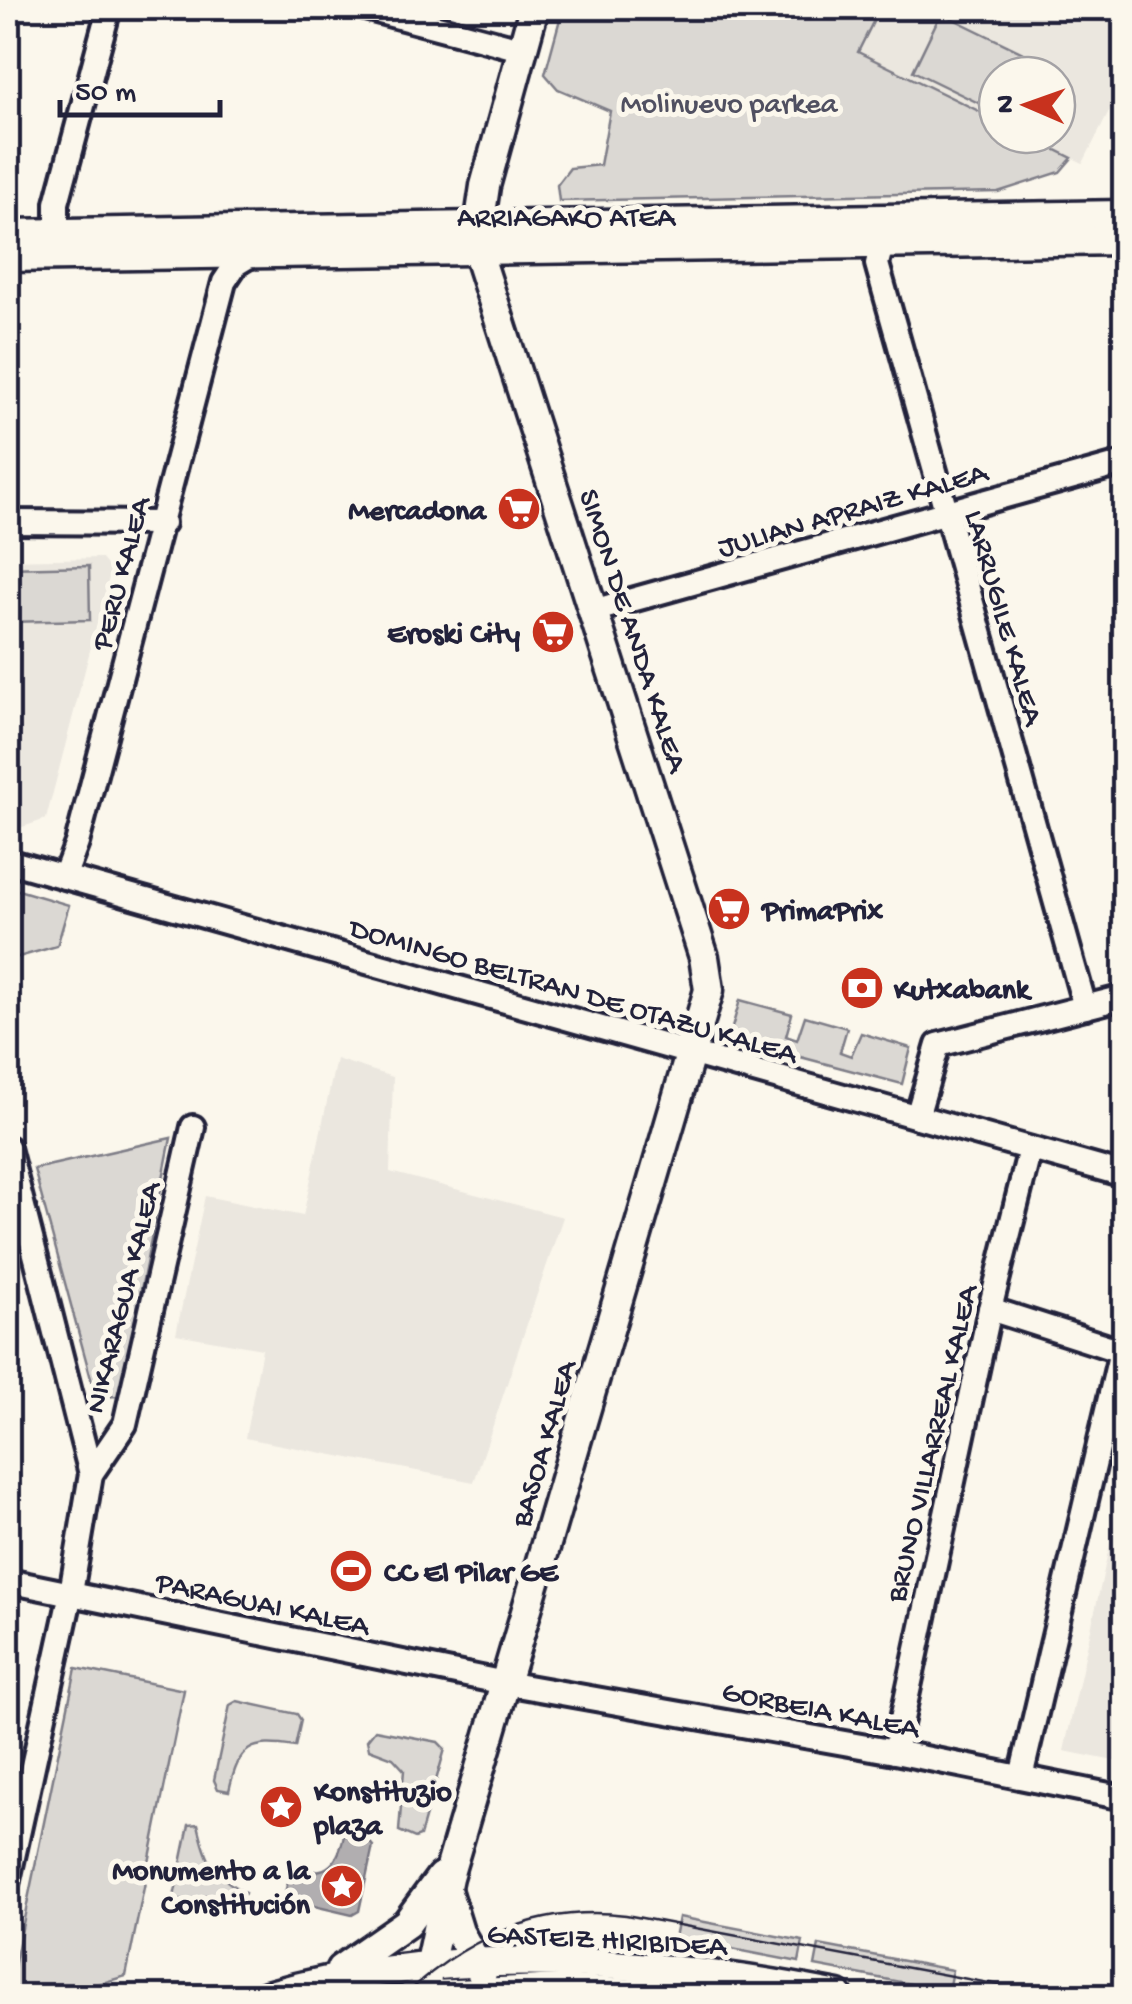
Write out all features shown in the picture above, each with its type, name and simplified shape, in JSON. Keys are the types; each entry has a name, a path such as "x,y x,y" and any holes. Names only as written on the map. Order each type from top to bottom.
{"main road":[{"path":"476,237 534,8"},
{"name":"ARRIAGAKO ATEA","path":"8,256 256,252 476,237 1124,215"},
{"name":"ARRIAGAKO ATEA","path":"8,234 184,232 476,237 557,251 1124,240"},
{"name":"SIMON DE ANDA KALEA","path":"476,237 708,973 709,990 690,1055"},
{"name":"BASOA KALEA","path":"423,1996 456,1850 690,1055"},
{"name":"BASOA KALEA","path":"326,1978 407,1922 456,1850"},
{"path":"446,1888 459,1932 495,1992"},
{"name":"GASTEIZ HIRIBIDEA","path":"326,1978 430,1963 683,1970 838,1996"},
{"path":"266,1996 326,1978"},
{"name":"GASTEIZ HIRIBIDEA","path":"412,1996 562,1989 667,1996"}],"street":[{"path":"57,234 57,204 110,8"},
{"path":"365,8 524,50"},
{"path":"184,232 196,237 210,253 224,282"},
{"name":"LARRUGILE KALEA","path":"882,244 877,264 1085,1007"},
{"path":"224,282 236,264 256,252"},
{"name":"PERU KALEA","path":"64,877 78,843 224,282"},
{"name":"JULIAN APRAIZ KALEA","path":"596,610 1124,462"},
{"path":"8,522 163,523"},
{"name":"DOMINGO BELTRAN DE OTAZU KALEA","path":"8,861 1124,1175"},
{"path":"917,1117 938,1045 1124,997"},
{"name":"NIKARAGUA KALEA","path":"91,1474 125,1424 193,1127"},
{"path":"8,1148 91,1474 71,1593 8,1880"},
{"name":"BRUNO VILLARREAL KALEA","path":"895,1752 990,1310 1030,1148"},
{"path":"990,1310 1123,1351 1020,1777"},
{"name":"PARAGUAI KALEA","path":"8,1580 506,1683"},
{"name":"GORBEIA KALEA","path":"506,1683 895,1752 1124,1798"}],"shaded area":[{"path":"880,8 1124,8 1124,111 1112,106 1083,163 1067,155 1077,155 1077,55 977,55 977,110 858,52"},
{"path":"101,558 111,570 46,819 8,832 8,560"},
{"path":"336,1059 393,1077 390,1172 563,1217 474,1482 245,1438 262,1349 176,1334 205,1196 303,1216"},
{"path":"1124,1480 1124,1763 1064,1751"},
{"path":"344,1835 367,1839 373,1846 359,1911 352,1915 288,1900 285,1893 291,1869 312,1871 327,1867 337,1856"}],"green space":[{"name":"Molinuevo parkea","path":"563,8 880,8 858,52 977,110 977,155 1072,158 1060,172 998,192 559,201 557,185 570,168 600,165 610,111 558,89 545,74"},
{"path":"941,13 1027,55 977,55 977,102 913,71"},
{"path":"89,566 90,620 8,622 8,568"},
{"path":"8,887 69,905 57,946 8,960"},
{"path":"740,1000 792,1014 786,1036 797,1040 805,1016 847,1028 840,1052 851,1056 861,1033 911,1048 902,1084 729,1038"},
{"path":"171,1138 120,1396 96,1397 34,1169"},
{"path":"76,1668 184,1690 126,1976 58,1996 8,1996"},
{"path":"237,1701 297,1714 301,1720 295,1747 257,1746 242,1755 229,1791 218,1789 214,1780 230,1705"},
{"path":"375,1730 438,1742 445,1749 420,1836 415,1838 399,1831 404,1770 393,1758 369,1749 367,1740"},
{"path":"198,1824 212,1865 245,1893 241,1901 206,1896 192,1904 174,1897 189,1825"},
{"path":"679,1917 803,1941 799,1962 675,1938"},
{"path":"819,1945 952,1970 948,1991 815,1966"}],"tram line":[{"path":"404,1996 453,1957 506,1930 563,1915 594,1913 626,1915 1058,1996"}],"place":[{"name":"Mercadona","path":"519,509"},
{"name":"Eroski City","path":"553,632"},
{"name":"PrimaPrix","path":"729,909"},
{"name":"Kutxabank","path":"862,988"},
{"name":"CC El Pilar GE","path":"351,1571"},
{"name":"Konstituzio plaza","path":"281,1807"},
{"name":"Monumento a la Constitución","path":"342,1886"}]}
